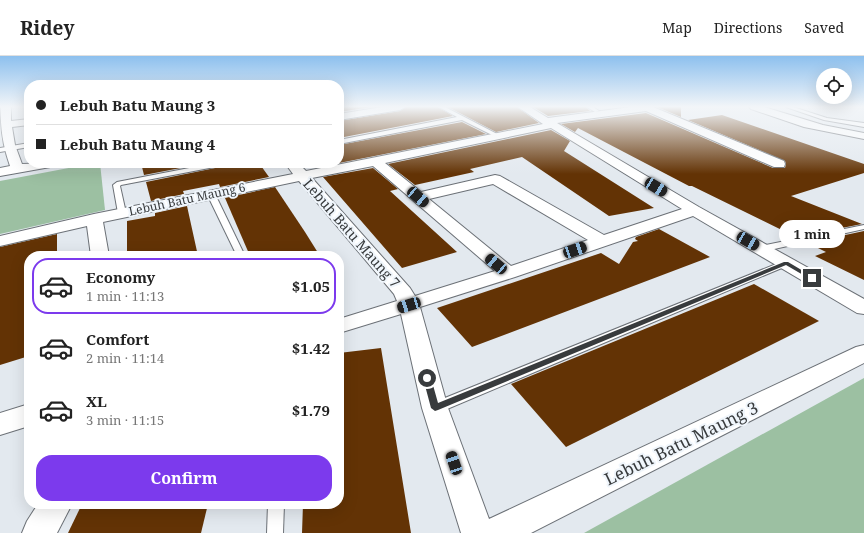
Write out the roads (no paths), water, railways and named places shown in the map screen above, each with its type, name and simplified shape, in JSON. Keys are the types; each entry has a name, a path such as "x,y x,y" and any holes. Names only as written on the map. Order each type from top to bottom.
{"street":[{"path":"5,129 4,149 17,168"},
{"name":"Lebuh Batu Maung 6","path":"344,164 375,161 524,129"},
{"path":"559,129 694,210 864,308"},
{"path":"696,129 779,164"},
{"path":"822,129 864,136"},
{"path":"375,161 508,273"},
{"path":"0,172 24,167"},
{"name":"Lebuh Batu Maung 6","path":"0,241 210,194 297,169"},
{"name":"Lebuh Batu Maung 7","path":"297,169 403,292 409,305"},
{"path":"418,197 495,179 602,241"},
{"path":"344,324 508,273 694,210"},
{"path":"94,219 99,251"},
{"path":"409,305 435,408 478,533"},
{"name":"Lebuh Batu Maung 3","path":"497,533 864,353"},
{"path":"0,424 24,417"},
{"path":"39,533 53,509"}],"lane":[{"path":"344,141 404,129"},
{"path":"485,129 498,136"},
{"path":"4,149 24,146"},
{"path":"122,213 116,186 119,183 198,168"},
{"path":"210,194 238,251"},
{"path":"761,249 864,227"},
{"path":"435,408 786,263"},
{"path":"275,533 276,509"}]}
